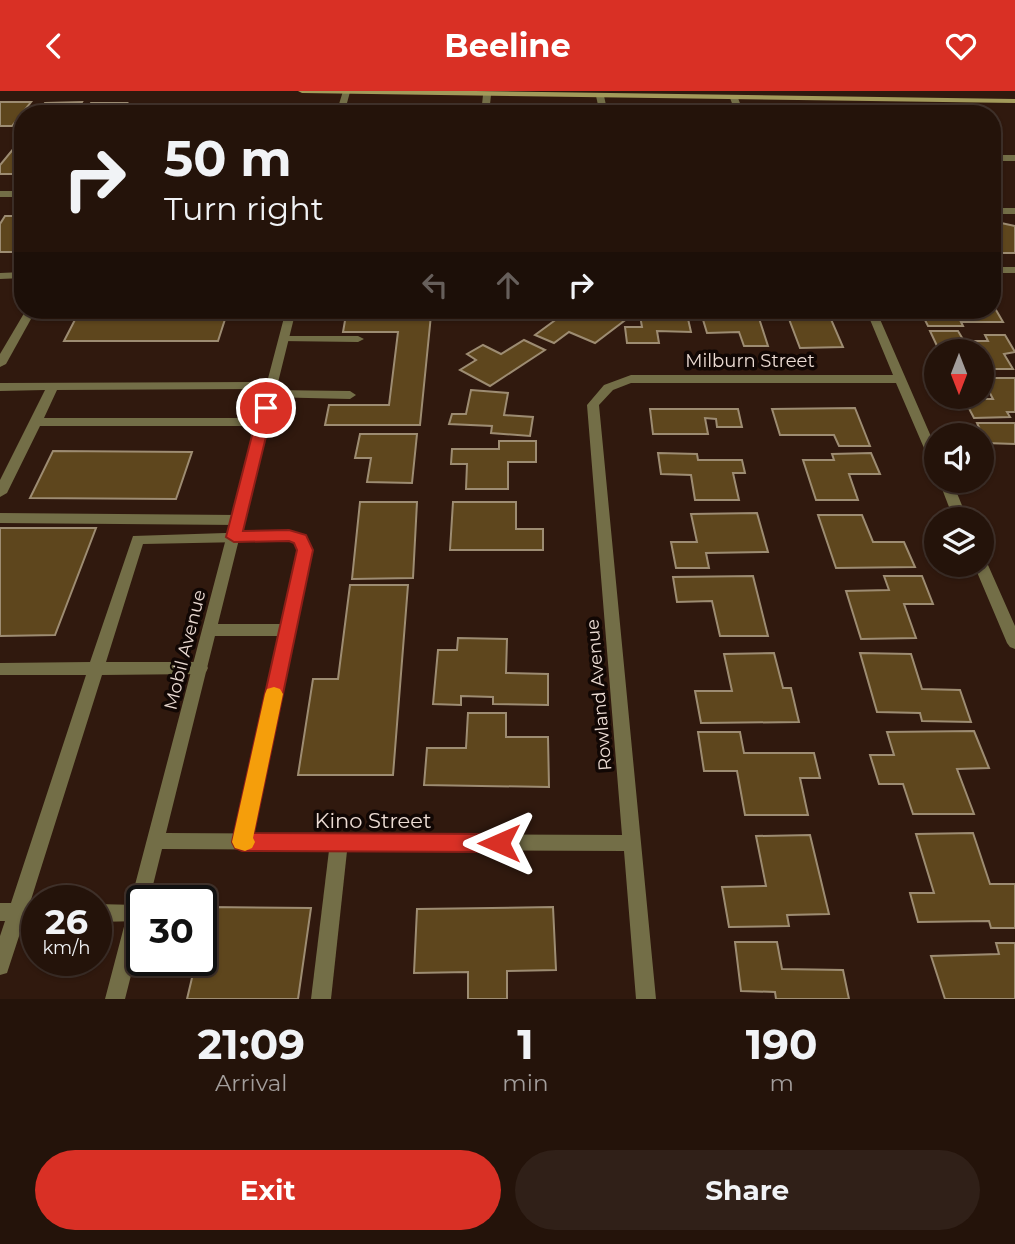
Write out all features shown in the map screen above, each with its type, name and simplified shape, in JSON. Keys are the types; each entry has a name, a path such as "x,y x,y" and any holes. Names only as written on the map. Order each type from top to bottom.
{"main road":[{"path":"302,91 1015,101"}],"street":[{"path":"486,105 487,95"},
{"path":"600,96 602,105"},
{"path":"734,98 737,105"},
{"path":"0,364 26,319"},
{"name":"Mobil Avenue","path":"146,885 289,319"},
{"path":"875,319 924,434"},
{"path":"284,339 358,339"},
{"name":"Milburn Street","path":"602,390 614,383 648,378 900,379"},
{"path":"0,387 271,390 350,395"},
{"path":"0,493 53,387"},
{"name":"Rowland Avenue","path":"602,390 593,405 593,411 646,999"},
{"path":"35,422 262,422"},
{"path":"0,518 238,520"},
{"path":"0,966 8,912 96,670 138,539 289,536 300,539 305,550 242,842"},
{"path":"986,577 1015,643"},
{"path":"210,630 288,630"},
{"path":"0,669 200,668"},
{"name":"Kino Street","path":"157,841 632,843"},
{"path":"321,999 339,842"},
{"name":"Mobil Avenue","path":"115,999 126,958"}],"building":[{"path":"0,102 31,102 29,105 14,105 14,123 12,126 0,126"},
{"path":"82,102 80,105 44,105"},
{"path":"91,103 127,103 126,105 90,105"},
{"path":"184,104 222,104 222,105"},
{"path":"14,148 14,174 0,174 0,165"},
{"path":"5,216 14,216 14,252 0,252 0,224"},
{"path":"1001,223 1015,226 1015,253 1001,253"},
{"path":"75,319 225,319 218,341 64,341"},
{"path":"345,319 431,319 420,425 325,425 329,405 389,405 398,332 343,332"},
{"path":"557,319 624,321 595,343 569,332 554,343 535,335"},
{"path":"641,319 688,319 691,332 657,331 659,343 627,343 625,327 642,327"},
{"path":"703,319 759,319 768,346 744,346 739,332 707,333"},
{"path":"789,319 831,319 843,347 800,348"},
{"path":"924,319 1001,319 1003,322 961,322 963,326 928,326"},
{"path":"930,331 958,331 963,339 934,339"},
{"path":"985,335 1005,335 1015,352 1004,354 1013,369 994,369 994,339 987,339"},
{"path":"524,340 545,350 490,386 460,370 476,360 467,354 483,345 501,354"},
{"path":"994,378 1015,378 1015,412 1007,412 1010,417 974,418 969,409 994,409"},
{"path":"471,390 508,393 504,415 533,417 530,436 491,433 492,426 449,424 452,414 466,414"},
{"path":"855,408 870,446 839,446 834,435 780,435 772,409"},
{"path":"650,409 738,409 742,427 717,427 716,419 705,418 708,434 653,434"},
{"path":"994,423 1015,423 1015,444 994,443"},
{"path":"360,434 417,434 412,483 367,482 371,458 355,458"},
{"path":"499,441 536,441 536,462 508,462 508,489 466,489 467,464 451,464 452,449 499,449"},
{"path":"53,451 192,452 176,499 30,498"},
{"path":"658,453 697,454 698,460 742,460 745,473 733,473 739,500 695,500 691,475 661,474"},
{"path":"871,453 880,474 849,474 858,500 816,500 803,460 834,460 832,454"},
{"path":"360,502 417,502 413,578 352,579"},
{"path":"453,502 516,502 516,529 543,529 543,550 450,550"},
{"path":"757,513 768,552 706,553 709,568 676,568 671,542 697,542 691,514"},
{"path":"818,515 862,515 873,542 904,542 915,567 836,568"},
{"path":"0,528 96,528 55,635 0,636"},
{"path":"753,576 768,636 720,636 712,601 677,602 673,577"},
{"path":"884,576 922,576 933,604 904,604 916,638 861,639 846,591 889,590"},
{"path":"350,585 408,585 393,775 298,775 313,679 338,679"},
{"path":"458,638 507,639 506,673 548,674 548,705 493,704 493,697 461,696 461,705 433,704 438,650 457,650"},
{"path":"774,653 783,688 791,688 799,722 701,723 695,691 732,691 724,654"},
{"path":"860,653 911,654 922,689 960,690 971,722 922,721 920,713 877,712"},
{"path":"468,713 506,713 506,737 548,737 549,787 424,785 427,748 466,748"},
{"path":"974,731 989,768 957,769 974,814 913,814 903,784 879,784 870,755 894,755 887,732"},
{"path":"698,732 740,732 744,753 814,753 820,778 800,778 808,815 745,815 737,771 704,771"},
{"path":"973,833 990,884 1015,884 1015,928 991,928 989,921 918,922 910,893 934,893 916,834"},
{"path":"810,835 829,914 787,915 789,926 729,927 722,887 766,886 756,836"},
{"path":"217,907 311,908 298,999 187,999 192,976 217,976"},
{"path":"553,907 556,970 507,971 507,999 468,999 468,972 414,973 417,909"},
{"path":"735,942 777,942 782,969 843,970 849,999 776,999 775,992 741,991"},
{"path":"996,943 1015,943 1015,999 945,999 931,956 999,954"}],"slow traffic":[{"path":"245,842 242,842 274,694"}],"route":[{"path":"266,408 234,537 289,536 300,539 305,550 242,842 499,843"}]}
